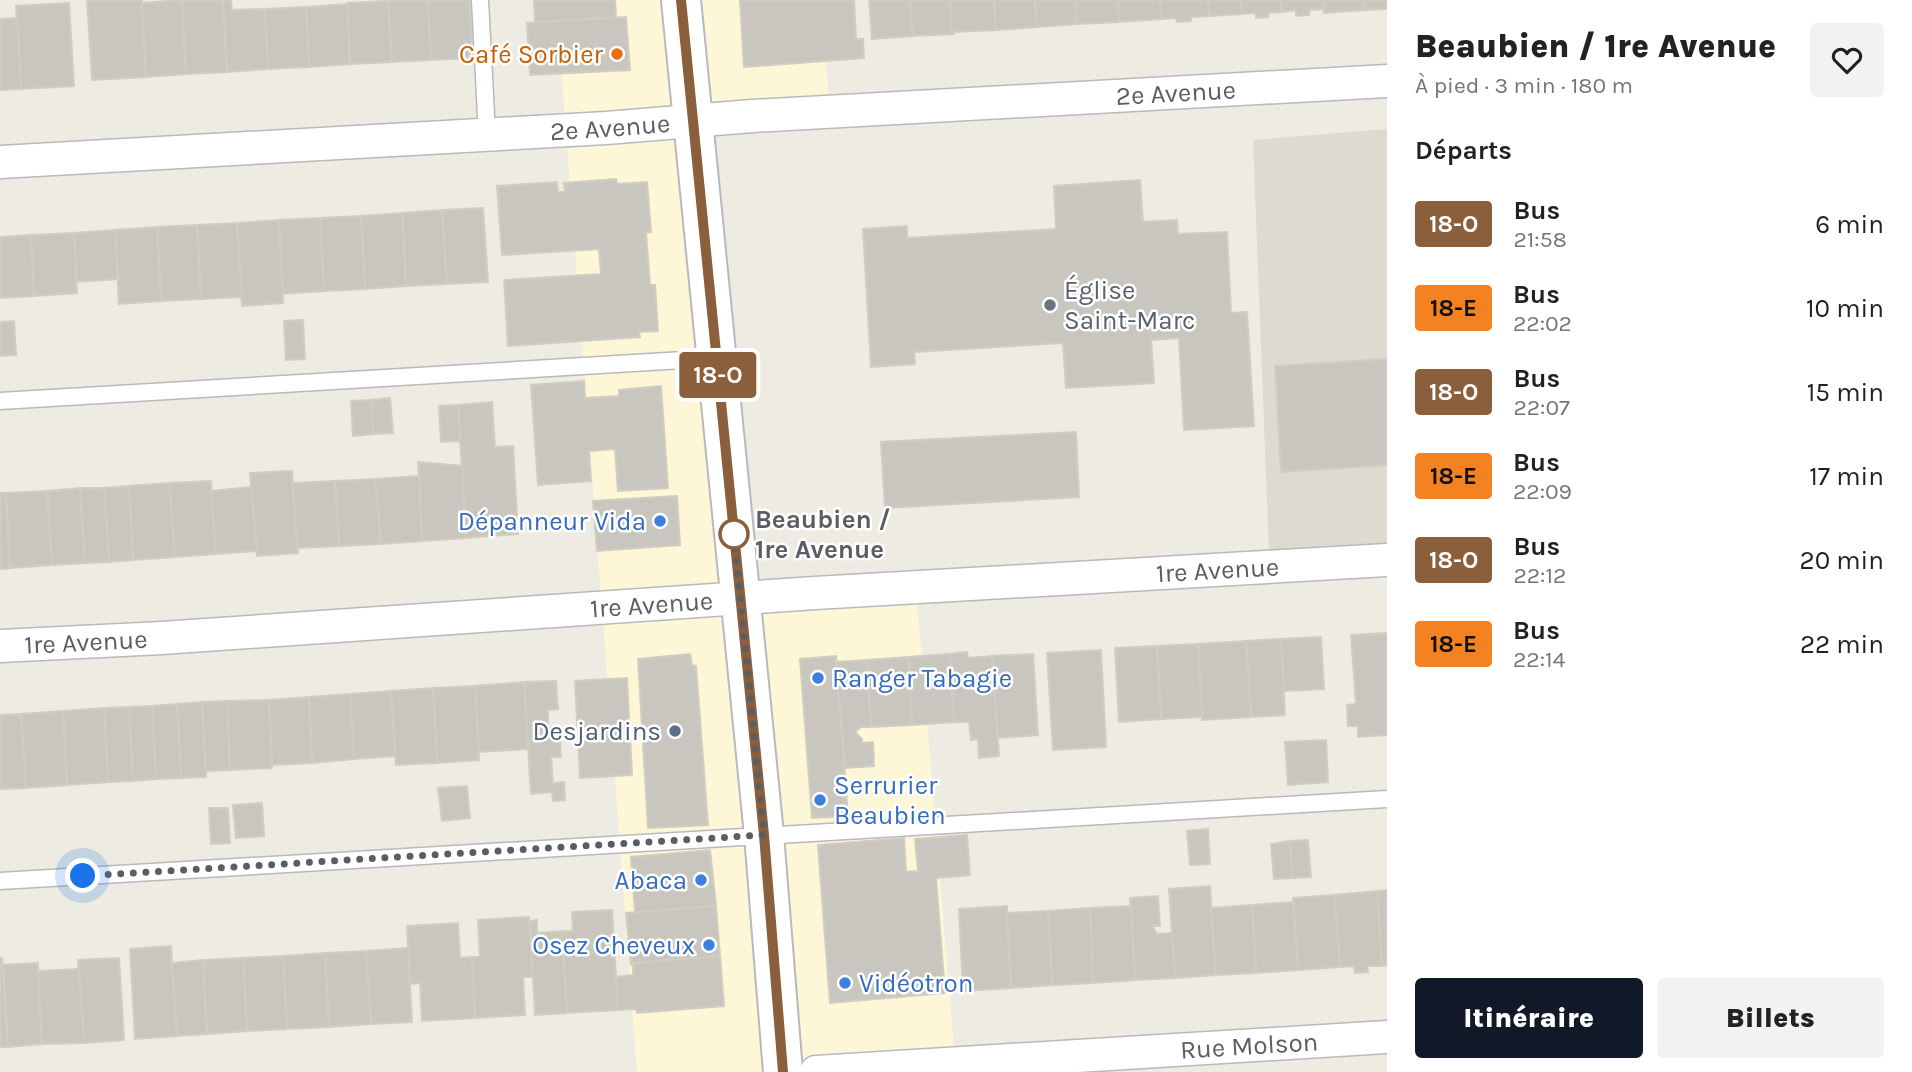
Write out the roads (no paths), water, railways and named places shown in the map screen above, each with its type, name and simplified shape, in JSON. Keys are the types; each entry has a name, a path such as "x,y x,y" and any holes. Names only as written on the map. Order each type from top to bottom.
{"street":[{"path":"681,0 764,835 783,1072"},
{"name":"2e Avenue","path":"0,162 1387,81"},
{"name":"1re Avenue","path":"0,646 1387,560"},
{"name":"Rue Molson","path":"816,1072 1387,1037"}],"lane":[{"path":"480,0 487,135"},
{"path":"0,401 717,358"},
{"path":"0,881 1387,799"}],"place":[{"name":"Café Sorbier","path":"617,54"},
{"name":"Église Saint-Marc","path":"1050,305"},
{"name":"Dépanneur Vida","path":"660,521"},
{"name":"Beaubien / 1re Avenue","path":"734,534"},
{"name":"Ranger Tabagie","path":"818,678"},
{"name":"Desjardins","path":"675,731"},
{"name":"Serrurier Beaubien","path":"820,800"},
{"name":"Abaca","path":"701,880"},
{"name":"Osez Cheveux","path":"709,945"},
{"name":"Vidéotron","path":"845,983"}]}
